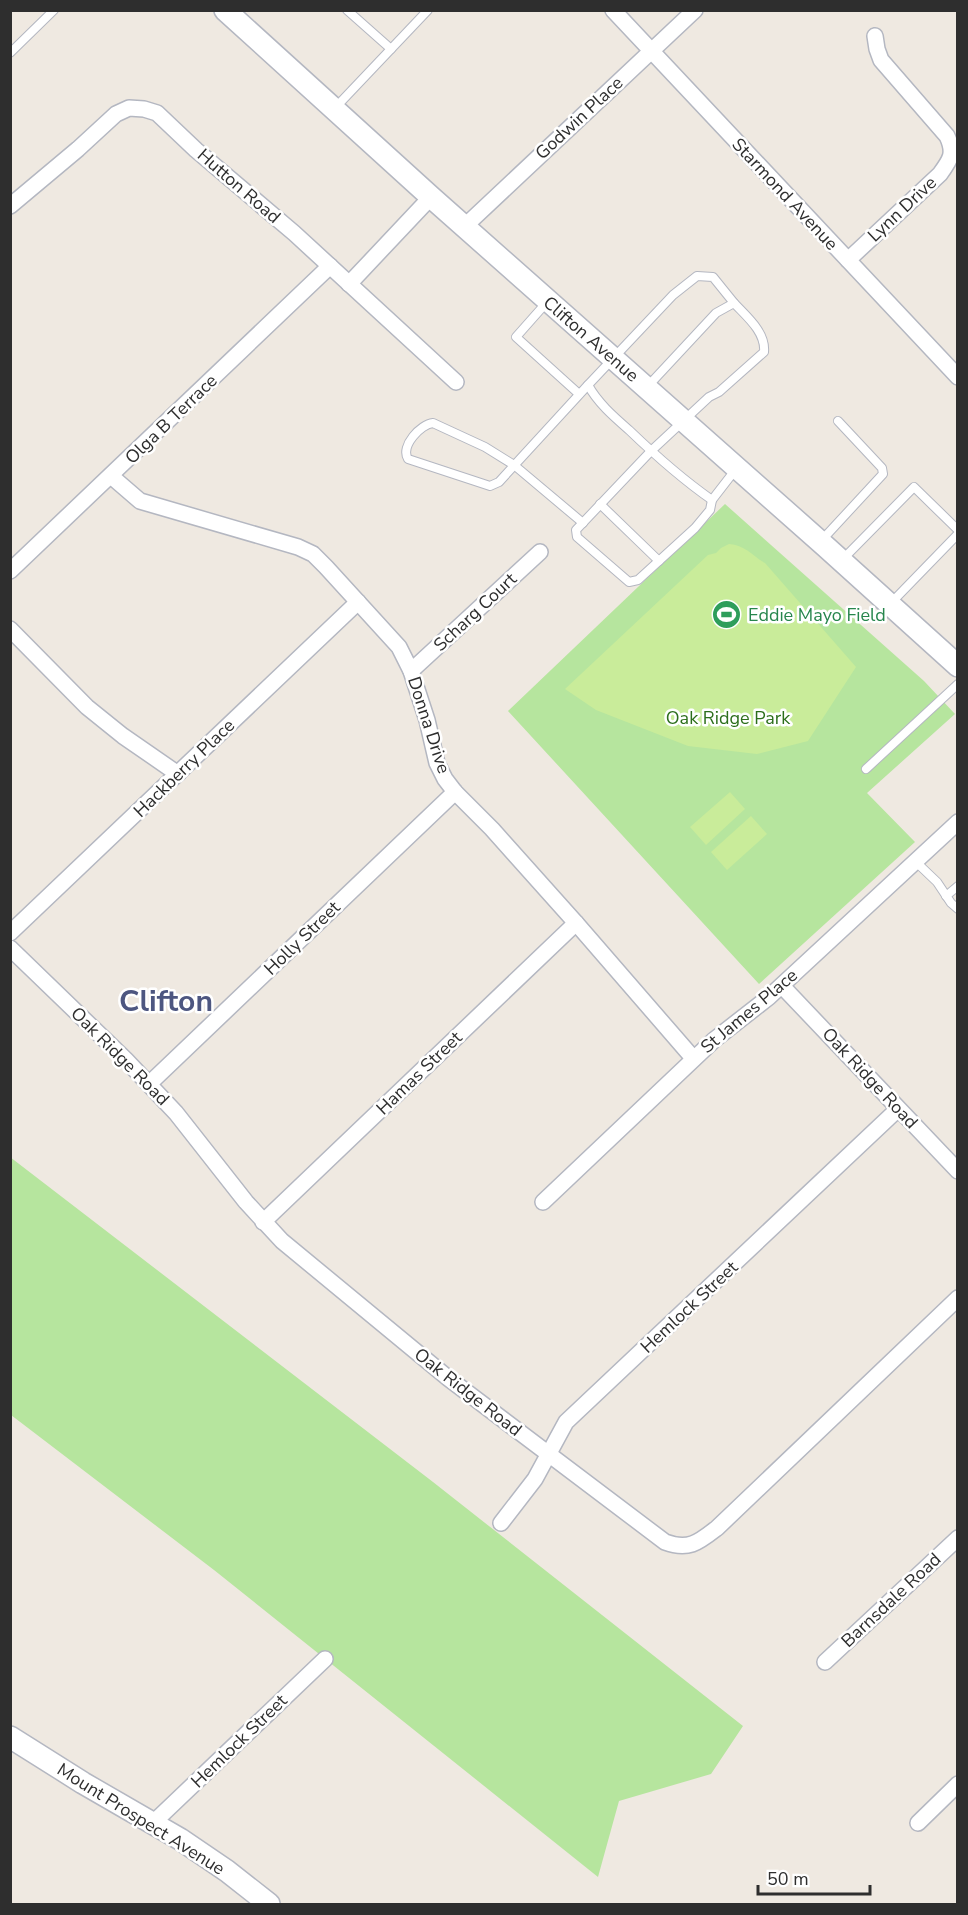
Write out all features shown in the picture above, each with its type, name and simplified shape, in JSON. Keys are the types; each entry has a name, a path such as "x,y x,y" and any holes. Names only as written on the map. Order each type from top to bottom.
{"main road":[{"name":"Clifton Avenue","path":"225,10 464,227 842,561 957,666"},
{"name":"Mount Prospect Avenue","path":"10,1737 83,1783 180,1839 227,1871 269,1905"}],"street":[{"name":"Starmond Avenue","path":"613,10 957,377"},
{"name":"Godwin Place","path":"464,227 695,10"},
{"name":"Lynn Drive","path":"848,260 940,174 949,162 952,148 947,136 881,60 876,36"},
{"name":"Hutton Road","path":"10,206 116,114 129,108 144,109 157,114 330,266 456,382"},
{"path":"349,284 431,197"},
{"name":"Olga B Terrace","path":"10,571 330,266"},
{"name":"Donna Drive","path":"111,476 140,501 298,547 313,554 399,647 411,671 427,720 437,763 455,792 492,829 693,1058"},
{"name":"Scharg Court","path":"411,671 540,552"},
{"name":"Hackberry Place","path":"10,933 358,602"},
{"path":"10,628 87,707 123,736 178,774"},
{"name":"Holly Street","path":"149,1084 455,792"},
{"name":"St James Place","path":"543,1202 693,1058 770,997 957,822"},
{"name":"Hamas Street","path":"263,1222 576,923"},
{"name":"Oak Ridge Road","path":"10,948 176,1113 263,1222 282,1241 448,1378 665,1542 676,1546 688,1546 702,1540 717,1528 957,1298"},
{"name":"Oak Ridge Road","path":"782,986 957,1171"},
{"name":"Hemlock Street","path":"501,1523 535,1479 566,1422 898,1109"},
{"name":"Barnsdale Road","path":"825,1662 957,1538"},
{"name":"Hemlock Street","path":"153,1823 326,1659"},
{"path":"918,1823 957,1784"}],"lane":[{"path":"10,53 54,10"},
{"path":"347,10 391,49"},
{"path":"334,109 428,10"},
{"path":"583,523 514,465 485,447 434,423 429,423 408,442 405,454 408,459 490,486 499,482 514,465 579,394 673,295 697,276 713,277 757,329 765,343 764,352 719,392 709,397 651,451 600,504 583,523 576,530 577,537 629,582 638,580 695,528 710,510 712,500 736,468"},
{"path":"548,301 516,337 579,394"},
{"path":"646,388 716,313 734,303"},
{"path":"588,385 596,399 651,451 694,488 712,500"},
{"path":"820,542 883,474 882,468 838,422"},
{"path":"842,561 914,487 957,532 890,604"},
{"path":"600,504 659,561"},
{"path":"866,769 957,684"},
{"path":"916,862 937,882 954,906"},
{"path":"946,896 957,886"}],"green space":[{"name":"Oak Ridge Park","path":"725,504 924,681 955,714 867,793 915,842 759,984 508,711"},
{"name":"Eddie Mayo Field","path":"729,544 744,548 765,563 856,667 808,741 757,754 688,746 596,710 565,689 708,555 716,553"},
{"path":"730,792 745,809 706,845 690,827"},
{"path":"751,816 767,834 727,870 711,852"},
{"path":"10,1157 433,1482 743,1726 711,1774 619,1801 598,1877 214,1570 11,1415"}],"place":[{"name":"Eddie Mayo Field","path":"727,615"}],"district":[{"name":"Clifton","path":"166,1001"}]}
